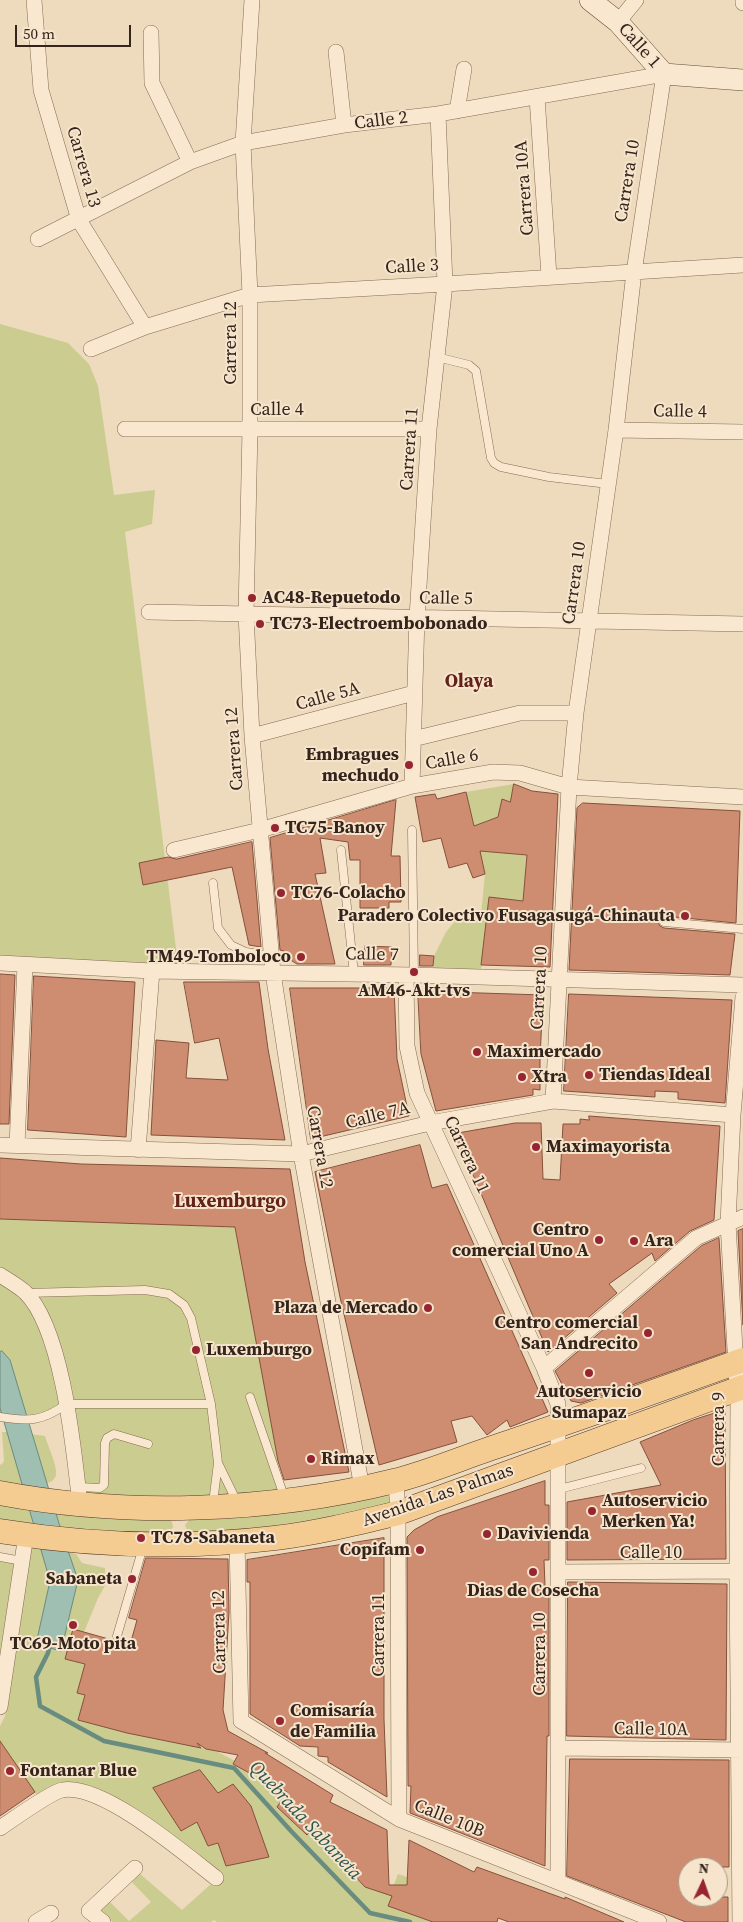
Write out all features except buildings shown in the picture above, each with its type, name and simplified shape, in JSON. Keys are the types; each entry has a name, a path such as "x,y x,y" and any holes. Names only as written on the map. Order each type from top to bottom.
{"main road":[{"name":"Avenida Las Palmas","path":"0,1494 79,1496 180,1508 285,1501 362,1488 396,1481 559,1426 739,1361"},
{"name":"Avenida Las Palmas","path":"0,1532 95,1544 144,1545 237,1541 318,1531 398,1513 559,1454 740,1396"},
{"path":"179,1544 180,1508"}],"street":[{"name":"Carrera 13","path":"34,0 41,90 79,220 145,327"},
{"name":"Carrera 12","path":"252,0 243,143 250,294 250,429 246,614 252,736 273,973 301,1154 362,1488"},
{"name":"Calle 1","path":"590,0 618,22 664,74"},
{"path":"618,22 636,0"},
{"path":"151,33 152,83 190,162"},
{"path":"336,52 344,125"},
{"path":"457,111 464,69"},
{"name":"Calle 2","path":"38,239 79,220 190,162 243,143 344,125 457,111 664,74 743,80"},
{"name":"Carrera 10","path":"553,1101 569,787 576,713 616,430 634,272 664,74"},
{"name":"Carrera 10A","path":"538,97 549,276"},
{"name":"Carrera 11","path":"412,786 417,618 429,428 445,284 438,114"},
{"name":"Calle 3","path":"91,349 145,327 250,294 743,265"},
{"name":"Calle 4","path":"125,429 429,428"},
{"name":"Calle 4","path":"616,430 743,432"},
{"name":"Calle 5","path":"148,612 743,624"},
{"name":"Calle 5A","path":"252,736 414,693"},
{"path":"413,739 520,713 576,713"},
{"name":"Calle 6","path":"174,850 260,830 412,786 493,772 520,773 569,787 743,797"},
{"name":"Calle 7","path":"0,963 152,971 410,975 743,985"},
{"path":"17,1145 25,965"},
{"path":"138,1150 152,971"},
{"name":"Carrera 11","path":"410,975 407,1046 417,1093 544,1368 558,1404 559,1426"},
{"name":"Carrera 9","path":"740,1922 740,1396 728,1223 733,1115 743,997"},
{"name":"Calle 7A","path":"0,1145 301,1154 430,1123 553,1101 733,1115"},
{"path":"544,1368 696,1238 743,1217"},
{"path":"0,1275 26,1293 45,1322 57,1360 66,1404 79,1496"},
{"name":"Carrera 10","path":"558,1882 559,1426"},
{"name":"Carrera 11","path":"396,1481 398,1513 399,1819"},
{"path":"0,1707 26,1536"},
{"name":"Carrera 12","path":"237,1541 241,1721"},
{"name":"Calle 10","path":"559,1572 740,1571"},
{"name":"Calle 10B","path":"241,1721 399,1819 659,1922"},
{"name":"Calle 10A","path":"558,1748 741,1750"},
{"path":"0,1828 61,1790 77,1789 94,1794 147,1825 216,1878"},
{"path":"103,1922 89,1911 135,1868"},
{"path":"36,1922 51,1913"}],"lane":[{"path":"437,357 469,365 476,371 491,458 494,463 501,467 549,477 608,484"},
{"name":"Carrera 11","path":"410,975 412,830"},
{"path":"341,850 354,974"},
{"path":"213,883 218,928 231,945 246,952 271,956"},
{"path":"664,922 743,929"},
{"path":"26,1293 145,1290 169,1294 184,1305 191,1318 211,1404 218,1463 212,1507"},
{"path":"250,1397 285,1501"},
{"path":"0,1416 23,1419 44,1417 55,1413 66,1404 211,1404"},
{"path":"79,1496 104,1486 105,1443 107,1438 114,1434 148,1444"},
{"path":"218,1463 239,1505"},
{"path":"559,1490 641,1468"},
{"path":"117,1636 144,1545"},
{"path":"0,1557 22,1561"}],"green space":[{"path":"0,324 68,343 89,364 98,386 114,495 155,490 152,524 125,532 178,965 0,956"},
{"path":"514,784 510,802 503,800 498,817 483,822 483,851 527,855 523,901 489,897 481,970 433,968 434,956 446,932 456,920 464,915 481,915 485,874 466,792"},
{"path":"0,1219 235,1227 272,1426 281,1481 279,1492 179,1499 84,1496 51,1322 0,1268"},
{"path":"0,1282 23,1299 40,1323 62,1404 55,1408 40,1413 0,1413"},
{"path":"2,1432 45,1436 56,1471 53,1480 31,1486 0,1484 0,1465 4,1460"},
{"path":"385,1493 390,1498 389,1504 316,1522 237,1533 188,1532 185,1525 190,1519"},
{"path":"0,1503 29,1508 35,1527 0,1522"},
{"path":"56,1512 167,1517 172,1522 173,1527 168,1535 61,1530"},
{"path":"30,1545 52,1547 76,1554 82,1563 105,1568 105,1575 98,1576 98,1583 106,1584 84,1632 65,1659 85,1664 77,1693 85,1695 79,1720 216,1751 235,1761 233,1764 252,1775 254,1772 287,1792 277,1807 307,1835 311,1831 328,1838 357,1868 352,1874 365,1887 390,1895 398,1874 410,1878 433,1922 217,1922 214,1920 211,1922 113,1922 97,1910 108,1900 129,1921 151,1902 131,1881 139,1873 182,1910 220,1876 97,1789 38,1797 0,1741 0,1726 5,1716"},
{"path":"0,1560 16,1563 0,1668"}],"shaded area":[{"path":"2,1351 10,1360 78,1580 61,1651 36,1644 50,1581 0,1408 0,1352"}],"waterway":[{"name":"Quebrada Sabaneta","path":"50,1644 48,1653 36,1677 40,1706 104,1741 234,1768 291,1831 370,1913 410,1922"}],"place":[{"name":"AC48-Repuetodo","path":"252,598"},
{"name":"TC73-Electroembobonado","path":"260,624"},
{"name":"Embragues mechudo","path":"409,765"},
{"name":"TC75-Banoy","path":"275,828"},
{"name":"TC76-Colacho","path":"281,893"},
{"name":"Paradero Colectivo Fusagasugá-Chinauta","path":"685,916"},
{"name":"TM49-Tomboloco","path":"301,957"},
{"name":"AM46-Akt-tvs","path":"414,972"},
{"name":"Maximercado","path":"477,1052"},
{"name":"Tiendas Ideal","path":"589,1075"},
{"name":"Xtra","path":"522,1077"},
{"name":"Maximayorista","path":"536,1147"},
{"name":"Centro comercial Uno A","path":"599,1240"},
{"name":"Ara","path":"634,1241"},
{"name":"Plaza de Mercado","path":"428,1308"},
{"name":"Centro comercial San Andrecito","path":"648,1333"},
{"name":"Luxemburgo","path":"196,1350"},
{"name":"Autoservicio Sumapaz","path":"589,1373"},
{"name":"Rimax","path":"311,1459"},
{"name":"Autoservicio Merken Ya!","path":"592,1511"},
{"name":"Davivienda","path":"487,1534"},
{"name":"TC78-Sabaneta","path":"141,1538"},
{"name":"Copifam","path":"420,1550"},
{"name":"Dias de Cosecha","path":"533,1572"},
{"name":"Sabaneta","path":"132,1579"},
{"name":"TC69-Moto pita","path":"73,1625"},
{"name":"Comisaría de Familia","path":"280,1721"},
{"name":"Fontanar Blue","path":"10,1771"}],"district":[{"name":"Olaya","path":"469,682"},
{"name":"Luxemburgo","path":"230,1202"}]}
